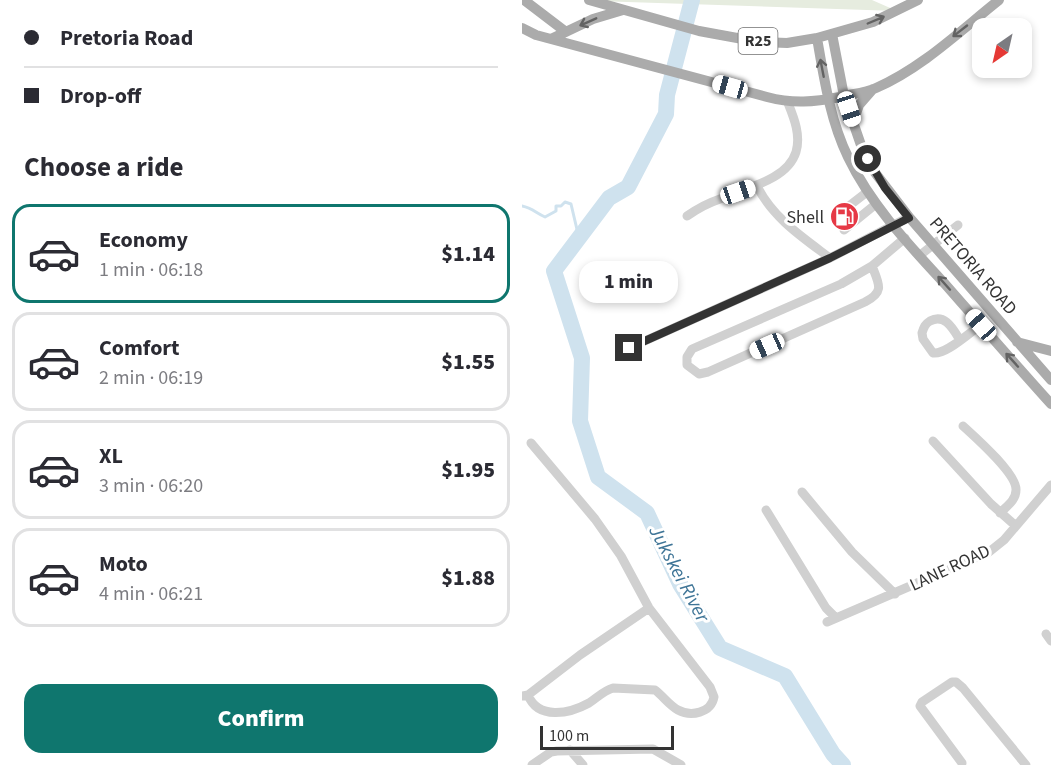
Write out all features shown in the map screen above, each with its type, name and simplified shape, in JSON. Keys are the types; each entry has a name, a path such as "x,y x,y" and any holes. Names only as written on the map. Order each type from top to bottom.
{"main road":[{"path":"524,0 566,32"},
{"name":"R25","path":"589,0 699,31 787,43 817,38 873,22 918,0"},
{"path":"522,28 536,35 788,103 844,96 873,89 896,78 921,62 999,0"},
{"path":"553,38 593,19 623,10"},
{"name":"PRETORIA ROAD","path":"832,34 844,96 862,148 873,170 909,218 1051,380"},
{"name":"PRETORIA ROAD","path":"817,38 828,99 847,155 867,192 919,256 1049,397"},
{"path":"853,122 859,105 873,89"},
{"path":"981,325 993,314"},
{"path":"1016,342 1051,351"}],"street":[{"path":"687,216 720,198 757,186 790,164 796,151 797,133 788,103"},
{"path":"757,186 765,202 782,222 830,258"},
{"path":"836,216 867,192"},
{"path":"856,246 843,228 876,204"},
{"path":"629,348 856,246 909,218"},
{"path":"919,256 958,225"},
{"path":"872,266 879,286 872,299 708,372 699,374 687,365 687,357 692,349 841,284 872,266 905,238"},
{"path":"960,340 981,325"},
{"path":"963,426 1001,463 1016,484 1013,499 1000,513"},
{"path":"933,441 1000,513 1016,526"},
{"path":"531,443 595,519 621,556 649,608 710,687 714,697 707,710 693,713 675,709 661,694 649,688 610,689 580,707 554,712 534,707 525,696 579,655 649,608"},
{"name":"LANE ROAD","path":"766,510 832,620 981,557 996,547 1051,485"},
{"path":"801,492 852,552 895,594"},
{"path":"962,763 920,706 922,702 952,682 958,683 963,688 1026,765"},
{"path":"532,765 551,752 653,749 681,765"},
{"path":"570,750 583,765"}],"shaded area":[{"path":"595,0 872,0 897,11 597,1"}],"waterway":[{"name":"Jukskei River","path":"692,0 667,95 666,114 628,187 609,198 554,271 582,358 580,421 598,477 647,513 680,584 720,648 785,676 833,754 843,765"},
{"path":"522,206 545,217 556,211 556,206 561,206 565,202 571,204 579,238"}],"tunnel":[{"path":"836,216 841,226"}],"place":[{"name":"Shell","path":"845,217"}],"route":[{"path":"629,348 830,258 909,218 885,188 868,159"}]}
